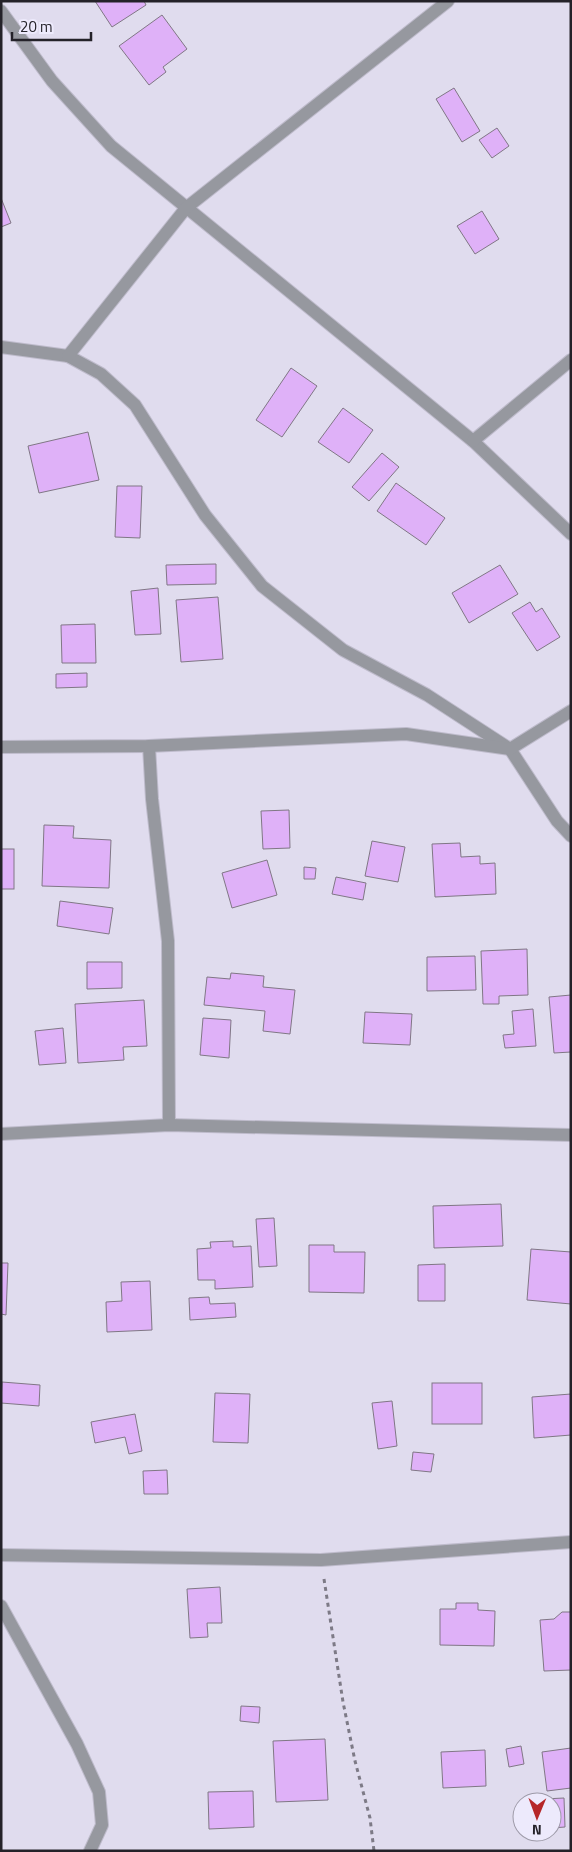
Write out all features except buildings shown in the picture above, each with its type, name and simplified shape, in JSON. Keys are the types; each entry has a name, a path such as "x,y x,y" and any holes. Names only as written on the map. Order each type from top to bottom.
{"street":[{"path":"68,356 186,208 448,1"},
{"path":"1,11 52,81 111,146 473,441 571,534"},
{"path":"1,347 68,356 101,374 136,405 206,515 262,586 343,650 427,695 510,749 557,821 571,836"},
{"path":"473,441 571,360"},
{"path":"1,747 149,746 406,734 510,749 571,711"},
{"path":"149,746 152,800 168,941 169,1125"},
{"path":"1,1134 169,1125 571,1135"},
{"path":"1,1555 321,1560 571,1542"},
{"path":"1,1606 77,1744 99,1792 102,1825 90,1851"}],"path":[{"path":"321,1560 343,1702 355,1762 370,1818 374,1851"}]}
